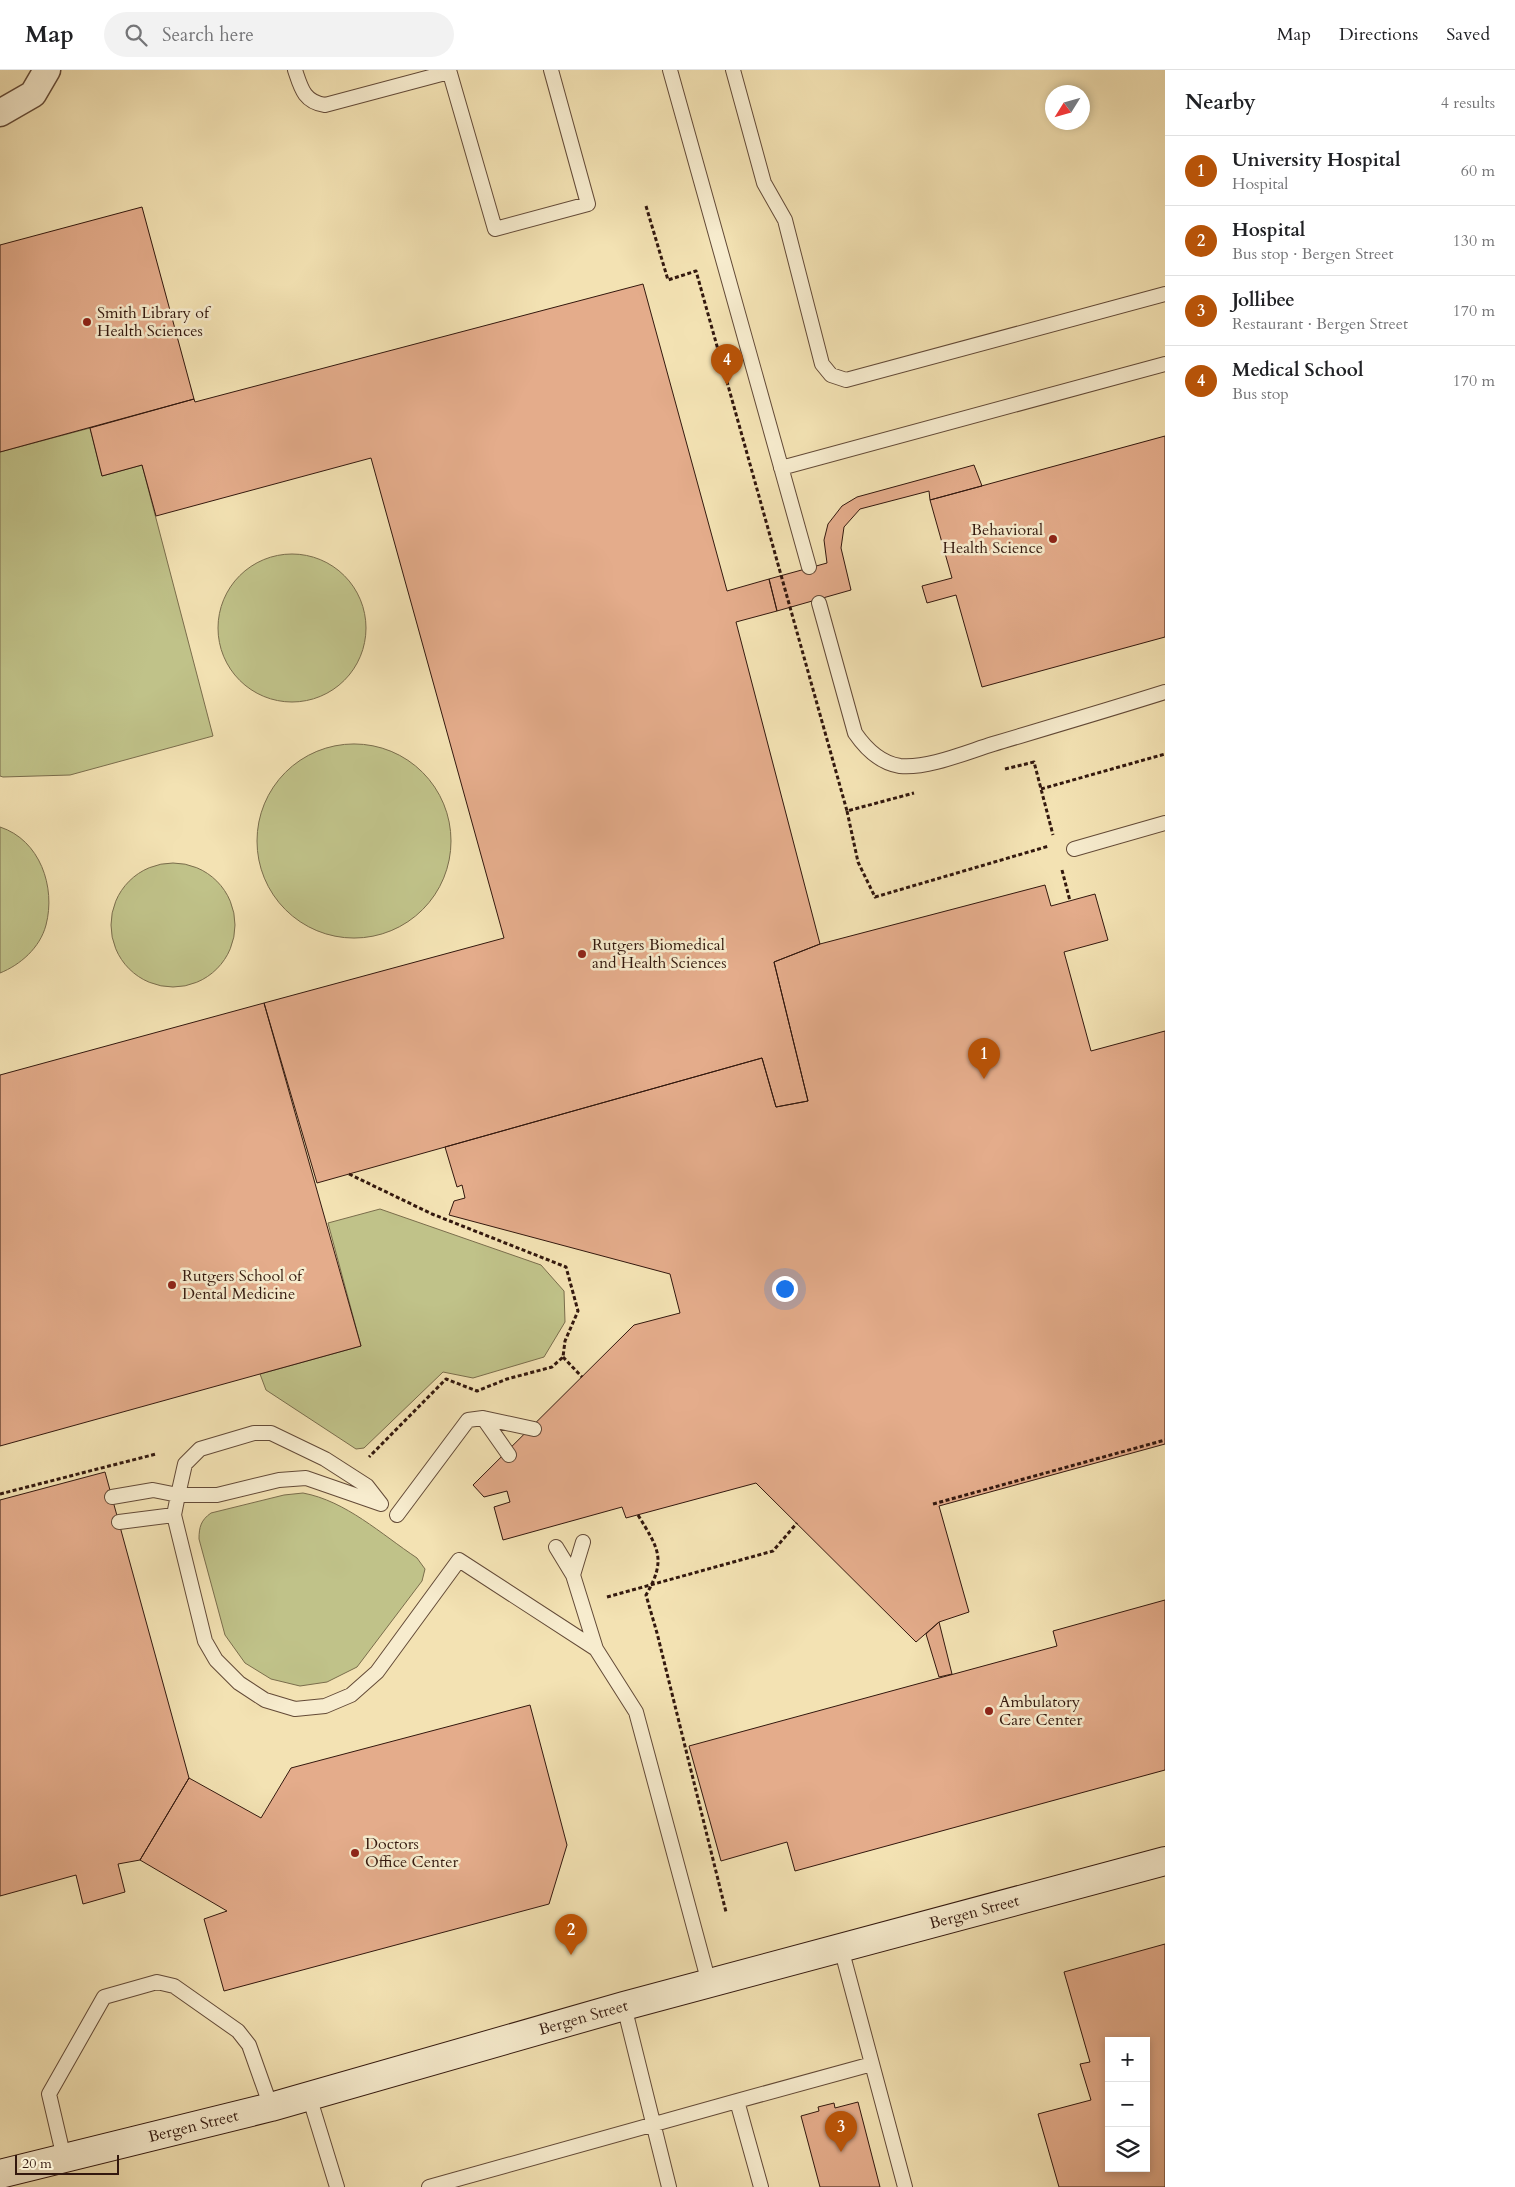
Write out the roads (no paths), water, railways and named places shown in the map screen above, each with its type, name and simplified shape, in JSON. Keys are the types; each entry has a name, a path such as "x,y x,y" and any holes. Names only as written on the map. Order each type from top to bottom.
{"main road":[{"name":"Bergen Street","path":"0,2174 271,2107 624,2006 1165,1861"}],"street":[{"path":"0,113 33,94 47,70"}],"lane":[{"path":"295,70 304,95 314,103 325,105 449,71 495,229 588,204 551,70"},
{"path":"670,70 809,567"},
{"path":"733,70 764,183 785,220 822,364 831,375 846,380 1165,294"},
{"path":"781,468 1165,364"},
{"path":"819,604 855,733 863,744 878,757 894,764 912,766 950,757 1165,692"},
{"path":"1074,849 1165,823"},
{"path":"396,1515 468,1420 482,1418 534,1429"},
{"path":"482,1418 509,1455"},
{"path":"112,1497 153,1490 178,1495 217,1495 279,1480 306,1478 381,1504 367,1486 325,1459 271,1433 254,1433 200,1449 185,1464 178,1495 174,1515 205,1641 216,1660 239,1683 265,1700 295,1709 325,1706 351,1695 377,1672 459,1560 596,1648"},
{"path":"119,1522 174,1515"},
{"path":"572,1574 582,1542"},
{"path":"556,1547 572,1574 596,1648 636,1712 709,1983"},
{"path":"841,1948 905,2187"},
{"path":"64,2158 49,2094 104,1998 157,1982 174,1986 238,2031 249,2045 271,2107"},
{"path":"624,2006 669,2187"},
{"path":"429,2187 872,2064"},
{"path":"310,2096 337,2187"},
{"path":"737,2101 761,2187"}],"place":[{"name":"Smith Library of Health Sciences","path":"87,322"},
{"name":"Medical School","path":"727,385"},
{"name":"Behavioral Health Science","path":"1053,539"},
{"name":"Rutgers Biomedical and Health Sciences","path":"582,954"},
{"name":"University Hospital","path":"984,1079"},
{"name":"Rutgers School of Dental Medicine","path":"172,1285"},
{"name":"Ambulatory Care Center","path":"989,1711"},
{"name":"Doctors Office Center","path":"355,1853"},
{"name":"Hospital","path":"571,1955"},
{"name":"Jollibee","path":"841,2152"}]}
